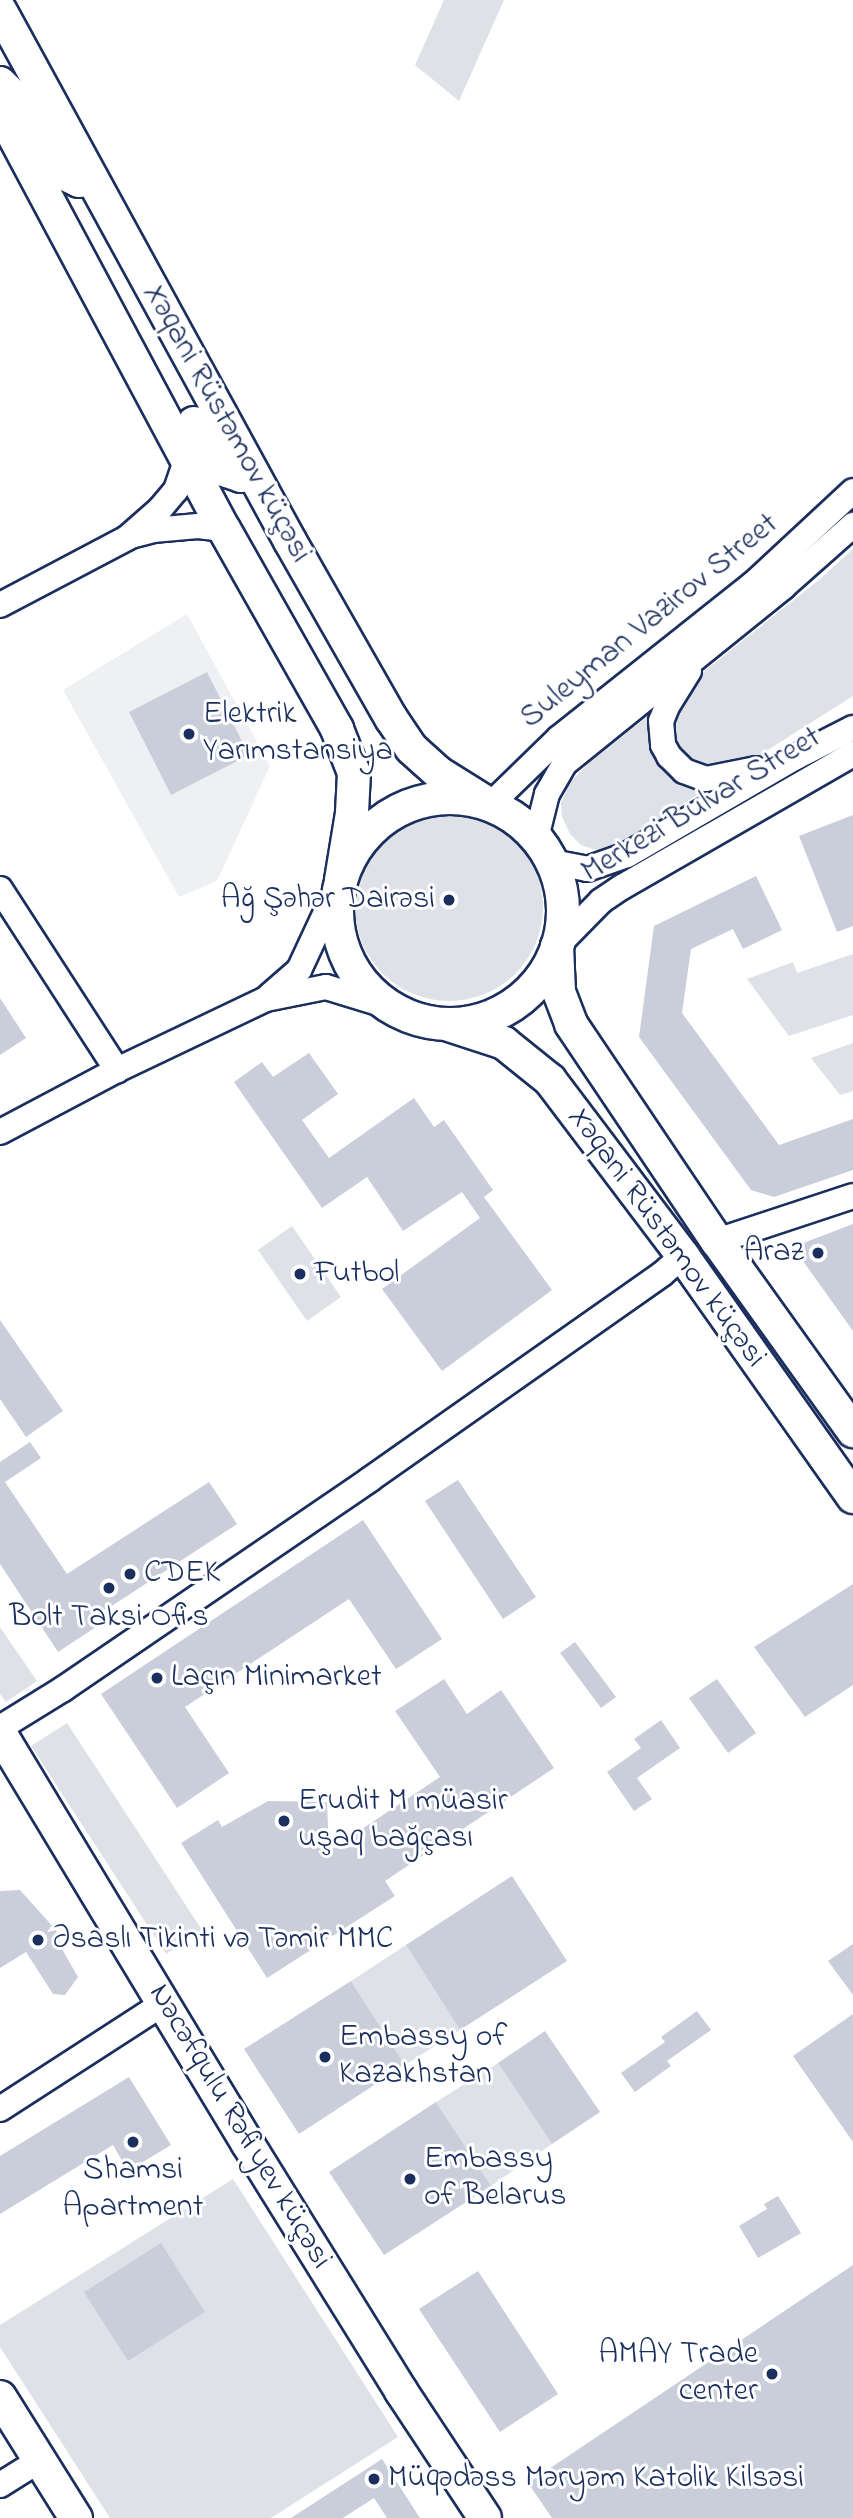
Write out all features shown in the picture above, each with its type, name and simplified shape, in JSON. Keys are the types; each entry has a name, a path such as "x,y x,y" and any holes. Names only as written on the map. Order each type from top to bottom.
{"main road":[{"name":"Xəqani Rüstəmov küçəsi","path":"0,10 253,474 411,748 439,773 490,805"},
{"path":"0,83 18,101 58,171 79,181 92,179"},
{"name":"Xəqani Rüstəmov küçəsi","path":"0,110 225,529 324,705 346,751 354,773 354,796 341,880"},
{"path":"121,333 181,399 221,469 241,476 253,474"},
{"path":"454,798 490,805 515,819 544,850 560,886 563,912 557,946 540,979 513,1004 480,1019 443,1023 424,1021 388,1006 359,979 342,945 336,912 341,880 348,862 369,832 399,810 417,803 454,798"},
{"name":"Xəqani Rüstəmov küçəsi","path":"557,946 559,992 571,1024 717,1241 853,1431"},
{"name":"Xəqani Rüstəmov küçəsi","path":"443,1023 504,1043 550,1080 683,1256 853,1497"},
{"name":"Nəcəfqulu Rəfiyev küçəsi","path":"0,1730 366,2335 485,2518"},
{"path":"0,2397 76,2518"}],"street":[{"path":"0,606 127,537 160,509 176,490 187,456"},
{"name":"Suleyman Vazirov Street","path":"490,805 532,762 754,583 810,534 853,491"},
{"path":"127,537 153,530 198,526 225,529"},
{"name":"Suleyman Vazirov Street","path":"544,850 547,794 564,764 783,587 853,526"},
{"path":"706,648 682,680 661,722 663,745 669,756 684,771 706,779 733,776 796,757"},
{"name":"Merkezi Bulvar Street","path":"544,850 587,869 628,855 796,757 853,728"},
{"name":"Merkezi Bulvar Street","path":"557,946 601,901 622,887 853,754"},
{"path":"266,999 299,970 341,880"},
{"path":"0,889 117,1070"},
{"path":"0,1132 117,1070 266,999 327,988 388,1006"},
{"path":"717,1241 853,1196"},
{"path":"0,1730 369,1480 651,1282 683,1256"},
{"path":"0,2109 164,2003"},
{"path":"0,2485 40,2460"}],"shaded area":[{"path":"444,0 504,0 459,101 415,65"},
{"path":"853,549 853,696 620,844 598,851 581,845 570,834 562,817 561,802 571,781 589,763 819,580"},
{"path":"187,614 270,766 217,881 179,897 63,690"},
{"name":"Ağ Şəhər Dairəsi","path":"449,813 467,814 485,820 516,840 536,871 542,889 542,925 536,943 516,974 485,994 467,1000 449,1001 431,1000 413,994 382,974 362,943 356,925 355,907 356,889 362,871 382,840 413,820 431,814"},
{"path":"853,954 853,1015 789,1036 747,979 793,962 797,973"},
{"path":"853,1043 853,1091 840,1095 811,1058"},
{"name":"Futbol","path":"292,1226 341,1297 307,1321 258,1250"},
{"path":"0,1627 37,1681 6,1702 0,1694"},
{"path":"67,1723 202,1930 166,1954 31,1746"},
{"path":"406,1945 460,2030 405,2065 351,1981"},
{"path":"498,2063 552,2144 491,2186 436,2102"},
{"path":"233,2179 398,2437 271,2518 110,2518 0,2347 0,2325"}],"building":[{"name":"Elektrik Yarımstansiya","path":"207,672 249,755 171,795 129,712"},
{"path":"853,815 853,926 837,932 799,836"},
{"path":"756,876 782,930 743,949 733,929 691,949 682,1013 779,1145 853,1119 853,1170 774,1197 751,1190 639,1037 654,926"},
{"path":"0,998 26,1038 0,1055"},
{"path":"309,1053 338,1094 302,1120 329,1158 414,1098 434,1127 444,1120 493,1190 484,1197 552,1290 442,1371 382,1289 480,1218 462,1192 403,1231 367,1177 322,1208 234,1082 262,1062 273,1077"},
{"path":"853,1224 853,1331 793,1247"},
{"path":"0,1320 63,1411 26,1437 0,1399"},
{"path":"30,1442 41,1458 5,1482 67,1574 209,1482 237,1524 95,1617 99,1625 58,1652 0,1564 0,1462"},
{"path":"458,1480 536,1597 503,1619 425,1501"},
{"path":"363,1520 442,1639 396,1669 349,1599 185,1707 229,1773 177,1808 101,1694"},
{"path":"853,1584 853,1685 805,1717 754,1647"},
{"path":"575,1642 616,1697 601,1708 560,1653"},
{"path":"444,1679 467,1714 501,1690 554,1768 385,1881 395,1896 267,1978 181,1843 218,1820 222,1827 268,1801 327,1802 329,1851 440,1777 395,1711"},
{"path":"717,1679 756,1733 728,1753 689,1698"},
{"path":"661,1720 680,1748 637,1778 652,1799 634,1811 607,1772 641,1748 634,1739"},
{"path":"512,1876 567,1961 460,2030 406,1945"},
{"name":"Əsaslı Tikinti və Təmir MMC","path":"20,1890 56,1930 62,1949 78,1977 65,1995 53,1994 26,1952 0,1968 0,1891"},
{"path":"853,1944 853,1995 828,1961"},
{"name":"Embassy of Kazakhstan","path":"351,1981 405,2065 299,2134 244,2049"},
{"path":"697,2011 711,2030 667,2061 671,2066 635,2092 621,2073 665,2042 661,2037"},
{"path":"853,2014 853,2142 793,2056"},
{"path":"545,2031 600,2112 552,2144 498,2063"},
{"path":"129,2077 171,2145 128,2171 113,2145 0,2214 0,2156"},
{"name":"Embassy of Belarus","path":"436,2102 491,2186 384,2255 329,2172"},
{"path":"778,2196 801,2233 758,2258 739,2226 767,2209 764,2204"},
{"path":"161,2243 205,2312 128,2361 84,2292"},
{"name":"AMAY Trade center","path":"853,2265 853,2518 552,2518 528,2483"},
{"path":"478,2271 558,2394 500,2432 419,2309"},
{"name":"Müqədəss Məryəm Katolik Kilsəsi","path":"382,2459 420,2518 387,2518 374,2498 343,2518 291,2518"}],"place":[{"name":"Elektrik Yarımstansiya","path":"189,734"},
{"name":"Ağ Şəhər Dairəsi","path":"449,900"},
{"name":"Araz","path":"818,1253"},
{"name":"Futbol","path":"300,1274"},
{"name":"CDEK","path":"130,1574"},
{"name":"Bolt Taksi Ofis","path":"109,1588"},
{"name":"Laçın Minimarket","path":"157,1678"},
{"name":"Erudit M müasir uşaq bağçası","path":"284,1821"},
{"name":"Əsaslı Tikinti və Təmir MMC","path":"38,1940"},
{"name":"Embassy of Kazakhstan","path":"325,2057"},
{"name":"Shamsi Apartment","path":"133,2142"},
{"name":"Embassy of Belarus","path":"410,2179"},
{"name":"AMAY Trade center","path":"772,2374"},
{"name":"Müqədəss Məryəm Katolik Kilsəsi","path":"374,2479"}]}
